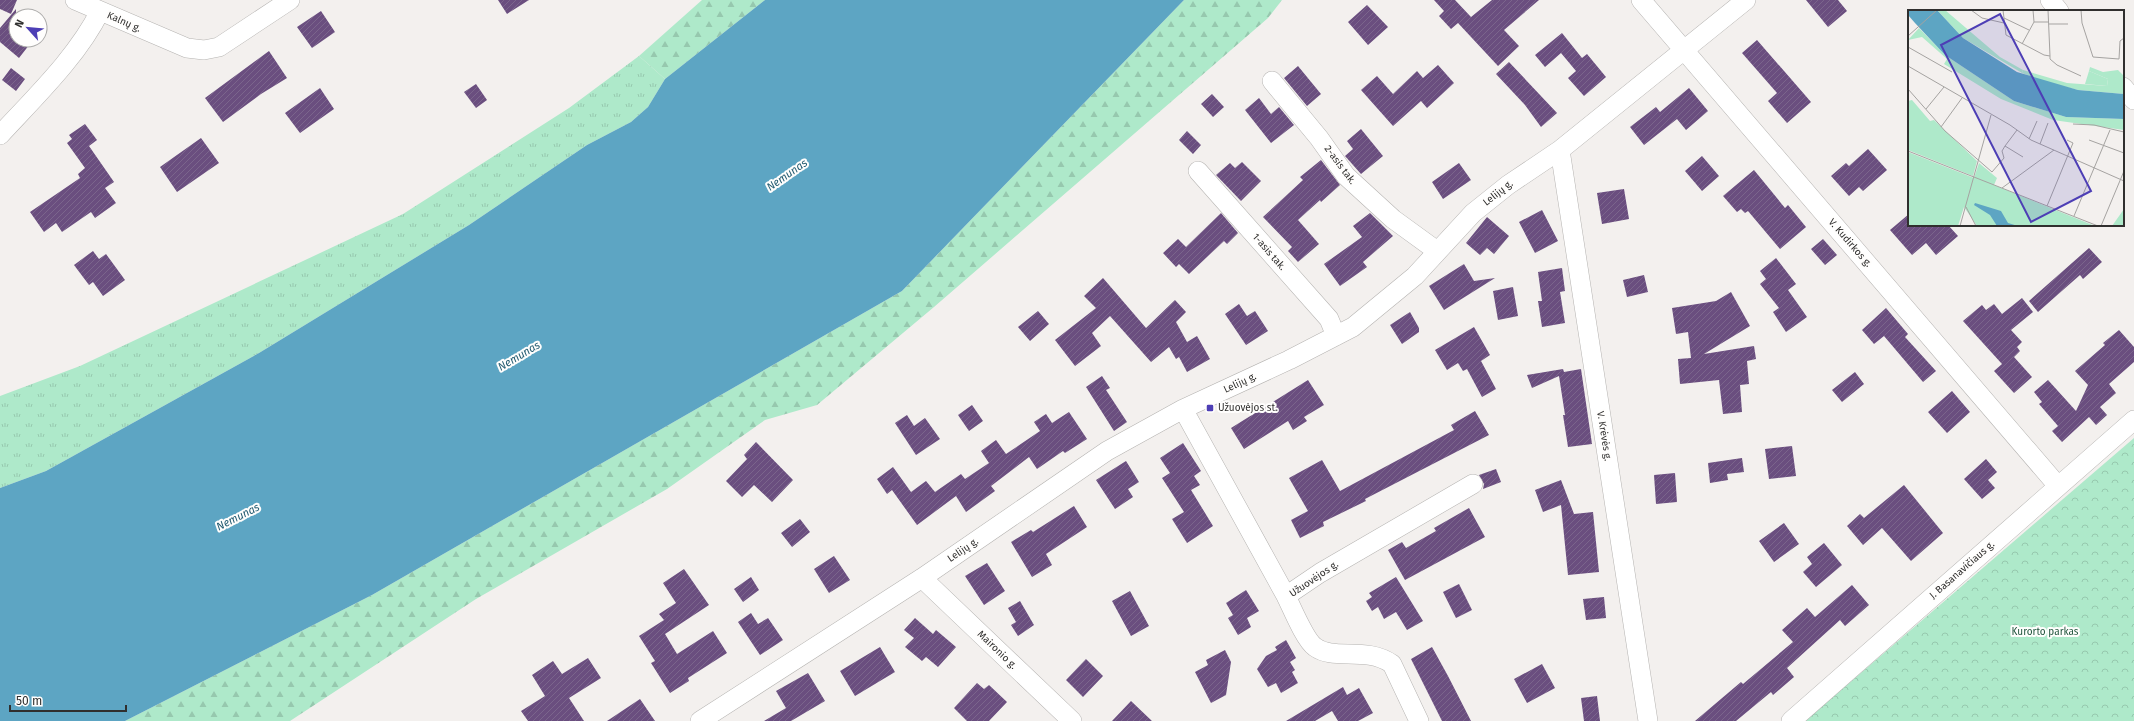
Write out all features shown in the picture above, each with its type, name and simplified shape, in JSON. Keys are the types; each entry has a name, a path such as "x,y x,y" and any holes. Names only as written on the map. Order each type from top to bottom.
{"street":[{"path":"75,0 100,11"},
{"name":"Kalnų g.","path":"0,135 63,65 94,25 100,11 187,48 204,50 219,47 290,0"},
{"name":"V. Kudirkos g.","path":"1641,0 2058,486"},
{"name":"Lelijų g.","path":"700,721 922,578 1107,451 1183,408 1289,360 1353,327 1415,276 1474,213 1508,185 1560,150 1683,49 1746,0"},
{"path":"2050,0 2058,10"},
{"name":"2-asis tak.","path":"1272,81 1319,138 1346,176 1392,219 1437,251"},
{"path":"2124,88 2134,100"},
{"name":"V. Krėvės g.","path":"1560,150 1648,721"},
{"name":"1-asis tak.","path":"1198,170 1329,319 1336,336"},
{"path":"1183,408 1286,596"},
{"name":"J. Basanavičiaus g.","path":"1791,721 2134,420"},
{"name":"Užuovėjos g.","path":"1419,721 1392,664 1384,658 1372,654 1325,652 1314,646 1286,596 1320,574 1473,484"},
{"name":"Maironio g.","path":"922,578 1072,721"}],"green space":[{"path":"702,0 765,0 665,79 639,56"},
{"path":"1184,0 1282,0 1268,18 934,307 817,405 765,420 667,489 476,599 290,721 125,721 372,595 902,291"},
{"path":"639,56 665,79 648,107 631,122 587,145 469,225 259,353 46,471 0,488 0,396 80,366 403,214 569,108"},
{"name":"Kurorto parkas","path":"2134,438 2134,721 1805,721"}],"water":[{"name":"Nemunas","path":"765,0 1184,0 902,291 372,595 125,721 0,721 0,488 46,471 259,353 469,225 587,145 631,122 648,107 665,79"}],"building":[{"path":"0,0 17,0 14,8 8,8 8,13 0,9"},
{"path":"498,0 529,0 507,14"},
{"path":"1434,0 1455,0 1471,17 1492,0 1539,0 1504,30 1519,46 1498,66 1458,23 1451,29 1439,16 1444,11"},
{"path":"1806,0 1838,0 1847,11 1828,27"},
{"path":"1367,5 1388,27 1368,45 1348,22"},
{"path":"321,11 335,32 312,48 297,27"},
{"path":"8,18 8,48 27,48 19,58 0,42 0,28"},
{"path":"1562,33 1582,58 1587,54 1606,77 1584,96 1568,78 1576,71 1561,53 1545,67 1535,55"},
{"path":"1757,40 1811,102 1787,123 1768,101 1777,93 1742,53"},
{"path":"269,51 287,78 261,94 223,122 205,98"},
{"path":"1509,62 1557,113 1541,127 1525,105 1496,74"},
{"path":"1438,65 1454,83 1427,108 1421,101 1393,126 1361,90 1377,76 1393,94 1417,71 1423,78"},
{"path":"1298,66 1321,94 1307,106 1284,78"},
{"path":"11,68 25,79 16,91 2,80"},
{"path":"476,84 487,100 476,108 464,92"},
{"path":"320,88 334,109 300,133 285,113"},
{"path":"1689,88 1708,111 1686,130 1677,119 1644,145 1630,127 1656,107 1660,112"},
{"path":"1212,94 1224,107 1213,117 1201,104"},
{"path":"1259,98 1271,114 1279,107 1294,125 1271,143 1245,110"},
{"path":"85,124 97,140 89,146 114,182 105,188 116,203 95,218 91,212 62,232 56,223 44,232 30,212 80,178 78,174 85,168 67,143 72,139 69,135"},
{"path":"1361,129 1383,156 1361,174 1345,156 1353,149 1347,141"},
{"path":"1187,131 1201,145 1193,154 1179,140"},
{"path":"201,138 219,163 177,192 160,167"},
{"path":"1868,149 1887,170 1863,191 1859,187 1849,196 1831,176 1846,163 1849,166"},
{"path":"1702,156 1719,176 1702,191 1685,171"},
{"path":"1321,160 1340,185 1321,202 1320,200 1298,220 1319,244 1298,262 1288,251 1292,247 1263,217 1303,180 1300,177"},
{"path":"1242,162 1261,181 1241,201 1216,175 1230,163 1235,168"},
{"path":"1459,163 1471,180 1443,199 1432,182"},
{"path":"1754,170 1785,208 1788,205 1806,227 1780,249 1748,211 1745,213 1741,209 1737,212 1723,196"},
{"path":"1624,189 1629,219 1602,224 1597,193"},
{"path":"1542,210 1558,241 1535,253 1519,222"},
{"path":"1221,213 1238,233 1227,244 1224,241 1189,274 1179,264 1176,267 1163,253 1178,239 1186,247"},
{"path":"1370,213 1393,236 1363,262 1367,267 1340,286 1324,264 1362,237 1353,226"},
{"path":"1908,215 1908,226 1949,226 1958,236 1936,255 1926,243 1912,255 1890,230"},
{"path":"1487,217 1509,236 1494,254 1487,248 1480,255 1466,243"},
{"path":"1823,239 1837,255 1825,265 1811,249"},
{"path":"2089,248 2102,262 2083,279 2080,275 2038,312 2029,301"},
{"path":"93,251 99,259 106,254 125,280 103,296 93,282 89,285 74,265"},
{"path":"1776,258 1796,284 1788,290 1807,317 1786,332 1773,312 1779,308 1760,284 1766,279 1760,271"},
{"path":"1464,264 1474,281 1495,278 1444,310 1429,286"},
{"path":"1562,268 1565,291 1560,292 1565,323 1542,327 1538,301 1542,301 1538,272"},
{"path":"1644,275 1648,292 1627,297 1623,280"},
{"path":"1103,278 1146,328 1175,300 1186,312 1176,322 1187,342 1197,336 1210,359 1187,372 1179,357 1176,359 1169,347 1151,362 1110,316 1092,333 1101,346 1075,366 1055,340 1096,308 1084,296"},
{"path":"1513,287 1518,316 1498,320 1493,291"},
{"path":"1731,292 1750,326 1704,354 1754,346 1756,359 1747,361 1749,384 1740,385 1742,412 1723,414 1719,380 1680,384 1678,359 1691,358 1688,332 1676,334 1672,308 1716,301"},
{"path":"2022,298 2033,312 2011,330 2022,342 2017,347 2020,351 2014,357 2032,377 2014,393 1994,371 2002,364 1963,321 1982,305 1986,310 1994,304 2002,314"},
{"path":"1239,304 1247,316 1255,311 1268,331 1246,345 1225,314"},
{"path":"1886,308 1908,334 1905,337 1936,371 1923,382 1884,336 1874,344 1862,330"},
{"path":"1038,311 1049,324 1030,341 1018,327"},
{"path":"1410,312 1419,328 1419,332 1402,344 1390,325"},
{"path":"1474,327 1490,355 1481,361 1496,389 1482,397 1467,369 1463,371 1458,363 1447,370 1435,350"},
{"path":"2119,330 2134,347 2134,362 2109,384 2116,393 2100,407 2107,415 2096,425 2089,417 2062,442 2052,431 2058,426 2039,404 2042,402 2034,392 2048,380 2076,411 2088,385 2075,371 2105,345 2103,343"},
{"path":"1563,369 1564,372 1581,369 1592,444 1568,447 1559,376 1532,388 1527,375"},
{"path":"1855,372 1864,384 1842,402 1832,390"},
{"path":"1102,376 1110,388 1106,390 1127,422 1114,431 1086,387"},
{"path":"1308,380 1324,405 1304,417 1307,421 1293,430 1288,421 1244,449 1231,428"},
{"path":"1952,391 1970,412 1947,433 1928,412"},
{"path":"972,405 983,421 969,431 958,415"},
{"path":"1475,411 1489,435 1365,499 1366,501 1323,522 1324,526 1300,538 1291,520 1308,511 1289,478 1322,460 1340,491 1454,430 1451,425"},
{"path":"1069,412 1087,439 1065,453 1063,451 1037,469 1029,457 991,486 995,491 966,512 956,496 917,525 892,490 887,494 877,479 893,467 911,492 926,481 935,492 961,474 965,479 989,463 981,451 996,440 1006,454 1040,431 1034,422 1046,414 1052,423"},
{"path":"907,415 914,426 925,418 940,439 916,455 895,423"},
{"path":"756,442 793,480 772,502 754,485 742,497 726,481 747,459 744,455"},
{"path":"1183,443 1201,471 1194,476 1200,485 1191,490 1213,526 1187,543 1172,519 1184,512 1162,478 1170,473 1160,458"},
{"path":"1792,446 1796,476 1769,479 1765,449"},
{"path":"1742,458 1744,472 1727,474 1728,480 1710,483 1708,463"},
{"path":"1986,459 1997,472 1988,480 1995,488 1982,499 1964,479"},
{"path":"1126,461 1139,482 1128,489 1133,497 1115,509 1096,480"},
{"path":"1496,469 1501,482 1483,489 1484,484 1479,475"},
{"path":"1675,473 1677,502 1656,504 1654,475"},
{"path":"1561,480 1574,514 1593,512 1599,572 1568,575 1561,505 1543,512 1535,490"},
{"path":"1904,485 1943,533 1911,561 1882,528 1863,545 1847,526 1860,514 1864,518"},
{"path":"1074,506 1087,527 1046,554 1052,565 1032,577 1011,542 1031,530 1033,532"},
{"path":"1469,508 1485,537 1405,580 1388,550 1402,542 1406,548 1436,531 1434,528"},
{"path":"800,519 810,532 792,547 781,533"},
{"path":"1784,523 1799,544 1774,562 1759,541"},
{"path":"1824,543 1842,565 1816,587 1803,572 1812,564 1807,557"},
{"path":"834,556 850,580 829,593 814,569"},
{"path":"987,563 1005,591 984,605 965,576"},
{"path":"684,569 709,605 665,634 677,654 713,631 727,653 688,678 689,681 670,693 651,663 655,661 639,636 664,620 659,614 676,603 663,583"},
{"path":"751,577 759,590 743,602 734,589"},
{"path":"1396,577 1423,621 1407,630 1396,612 1384,619 1378,607 1372,611 1366,601 1372,597 1369,593"},
{"path":"1459,584 1472,610 1456,618 1443,592"},
{"path":"1852,585 1869,605 1845,626 1840,620 1787,668 1794,677 1773,695 1771,692 1736,721 1695,721 1741,682 1743,684 1793,642 1782,630 1807,608 1815,617"},
{"path":"1246,590 1259,611 1247,618 1251,627 1238,635 1228,618 1233,615 1226,603"},
{"path":"1130,591 1149,626 1131,636 1112,601"},
{"path":"1604,597 1606,618 1586,620 1583,599"},
{"path":"1020,601 1034,625 1018,636 1011,625 1016,622 1008,608"},
{"path":"751,613 758,624 768,618 783,640 760,655 738,622"},
{"path":"915,618 933,634 936,630 956,647 938,667 926,657 922,661 905,647 914,638 904,630"},
{"path":"1286,640 1296,658 1290,662 1295,670 1292,672 1298,683 1281,693 1276,683 1268,687 1257,669 1266,656 1277,650 1275,647"},
{"path":"880,647 895,672 855,696 840,671"},
{"path":"1432,647 1471,721 1442,721 1411,659"},
{"path":"1225,650 1231,662 1226,695 1211,703 1195,672 1208,665 1206,660"},
{"path":"588,658 601,678 569,698 584,721 528,721 521,711 545,696 532,675 553,661 562,674"},
{"path":"1086,659 1103,676 1083,697 1066,680"},
{"path":"1542,664 1555,688 1527,703 1514,679"},
{"path":"808,673 825,701 791,721 764,721 786,708 776,691"},
{"path":"977,683 984,689 989,685 1007,702 989,721 967,721 954,708"},
{"path":"1343,687 1347,695 1359,688 1373,713 1358,721 1338,721 1332,711 1315,721 1286,721"},
{"path":"1597,696 1600,721 1584,721 1581,698"},
{"path":"640,699 655,721 607,721"},
{"path":"1131,701 1152,721 1112,721"}],"place":[{"name":"Užuovėjos st.","path":"1210,408"}]}
